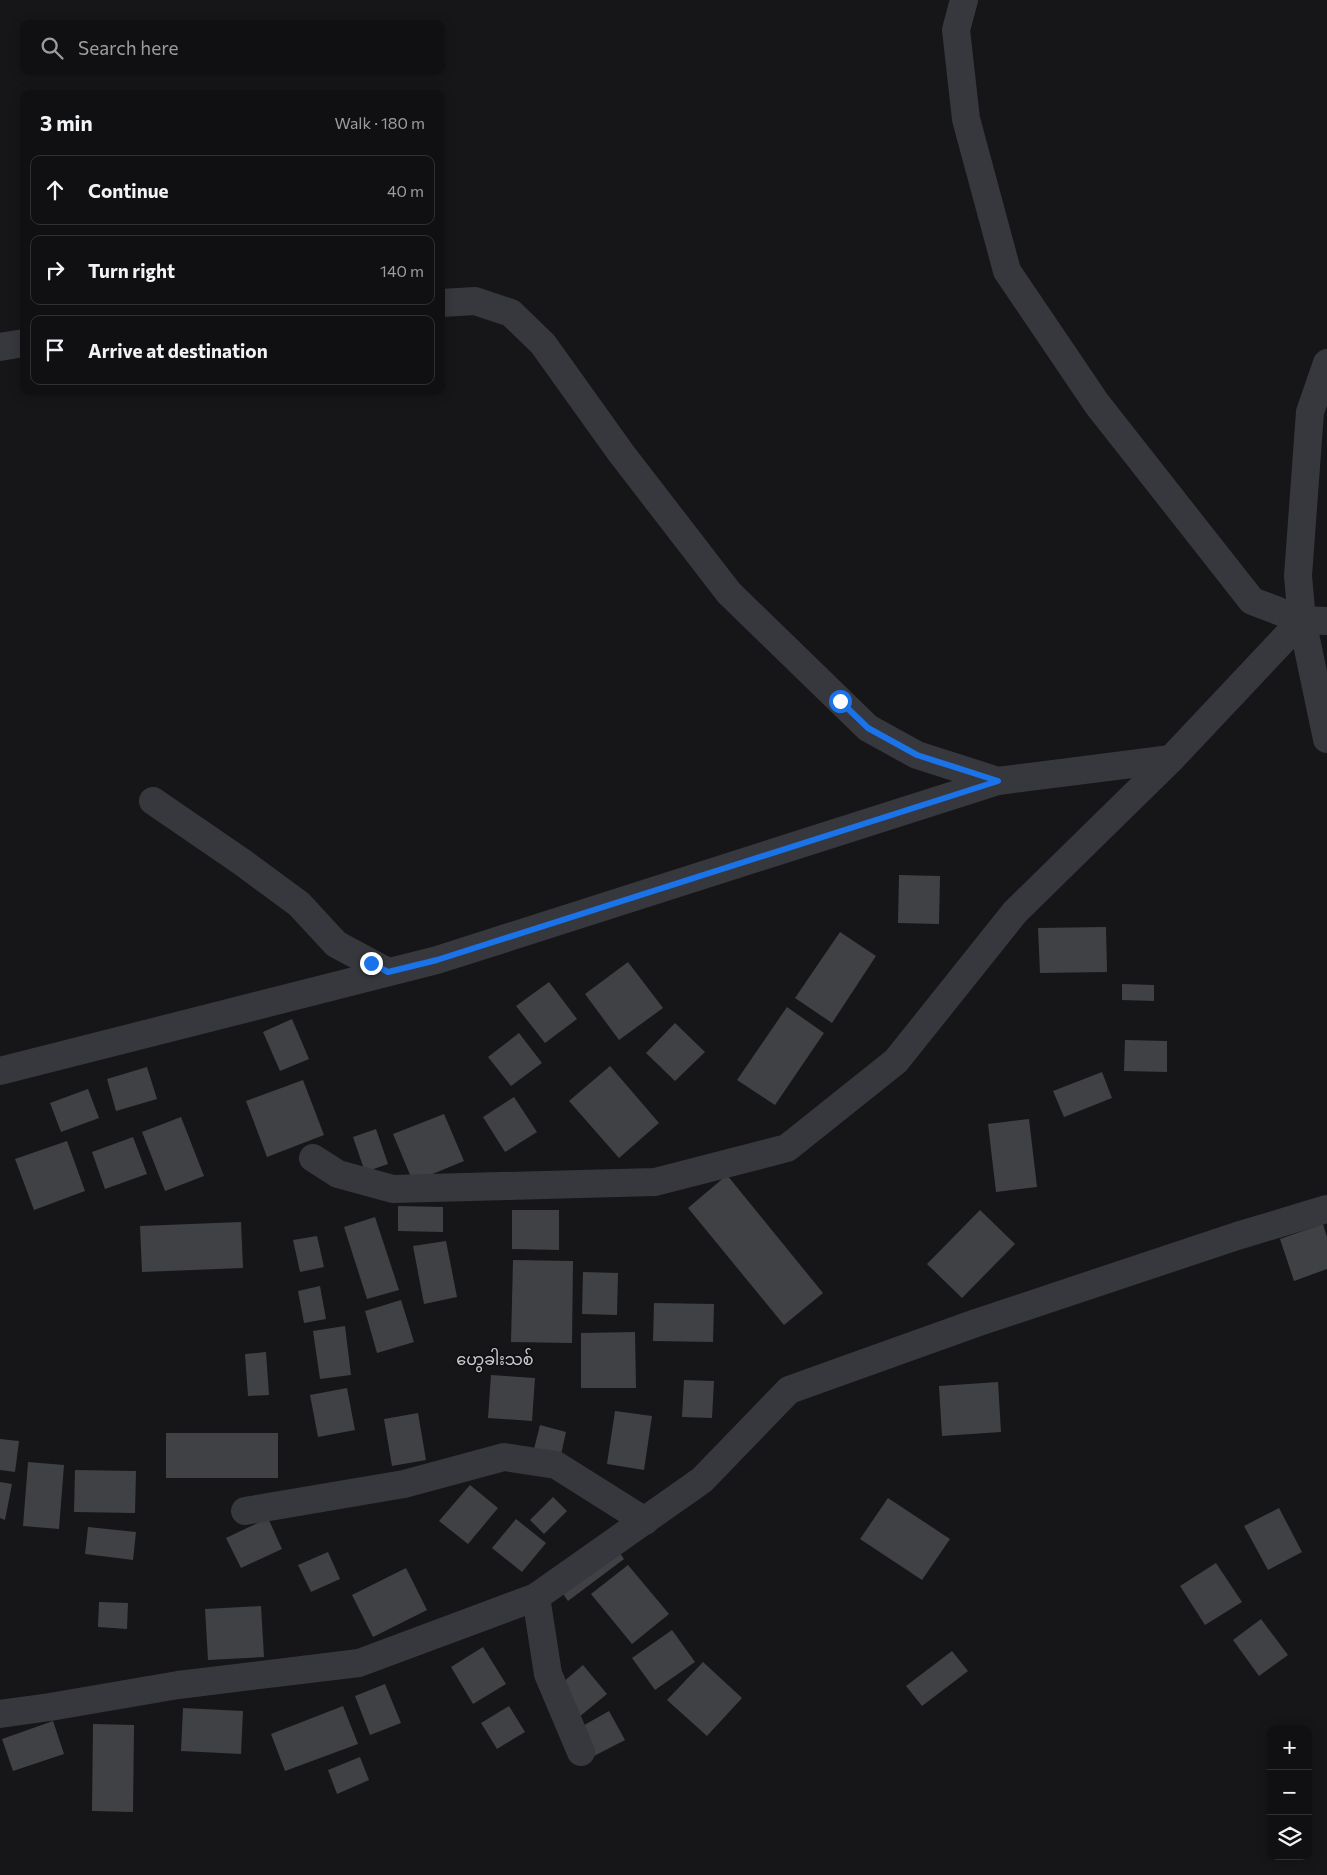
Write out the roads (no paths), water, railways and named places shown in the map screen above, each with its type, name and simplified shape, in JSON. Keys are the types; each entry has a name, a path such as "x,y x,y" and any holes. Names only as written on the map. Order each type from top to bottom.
{"street":[{"path":"964,0 956,30 966,119 1007,271 1097,404 1252,601 1315,621"},
{"path":"445,303 474,301 511,313 543,344 621,453 729,593 868,728 917,755 998,781"},
{"path":"0,347 20,344"},
{"path":"1327,363 1310,412 1298,576 1315,621 1327,738"},
{"path":"313,1158 338,1174 393,1189 655,1182 787,1148 896,1061 1015,912 1315,621"},
{"path":"0,1071 437,960 998,781 1171,759"},
{"path":"153,801 299,904 336,944 388,972"},
{"path":"0,1714 178,1685 359,1663 536,1597 702,1480 789,1390 976,1323 1237,1236 1327,1209"},
{"path":"245,1511 404,1484 504,1457 556,1465 645,1520"},
{"path":"536,1597 548,1674 581,1752"}],"district":[{"name":"ဟွေခါးသစ်","path":"495,1359"}]}
